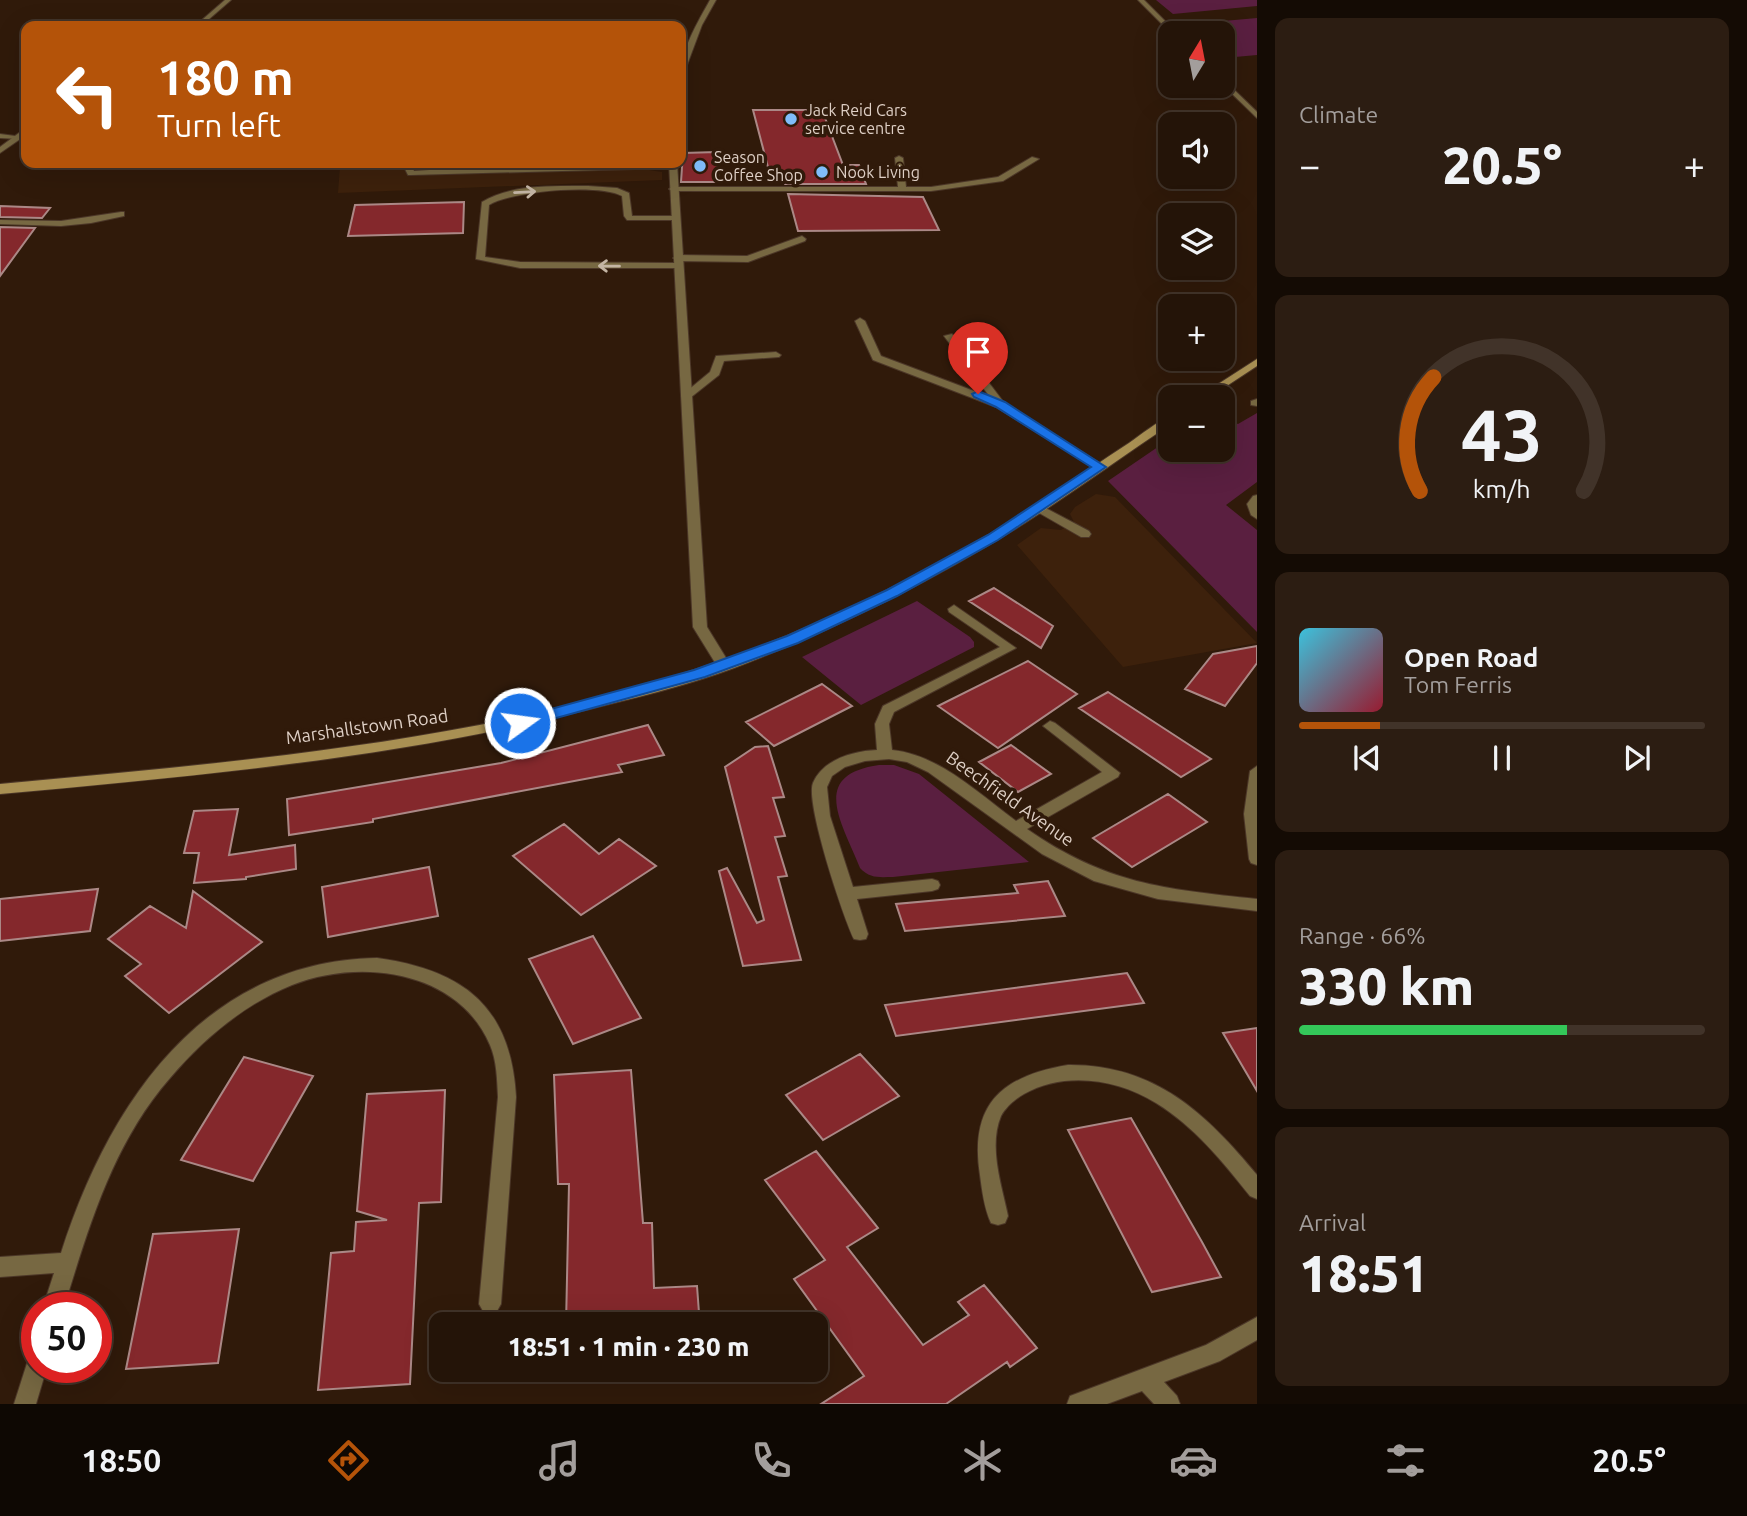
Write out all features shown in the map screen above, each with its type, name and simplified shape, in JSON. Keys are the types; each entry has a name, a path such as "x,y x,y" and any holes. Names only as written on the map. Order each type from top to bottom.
{"main road":[{"path":"1222,385 1257,362"},
{"name":"Marshallstown Road","path":"0,789 276,760 389,745 520,723 651,689 724,666 792,639 892,593 993,537 1158,428"}],"street":[{"path":"204,21 228,0"},
{"path":"686,60 699,25 713,0"},
{"path":"1141,0 1162,21"},
{"path":"1236,94 1257,116"},
{"path":"0,136 21,134"},
{"path":"0,151 21,135"},
{"path":"899,158 902,189"},
{"path":"673,189 931,189 1000,179 1035,159"},
{"path":"408,168 411,173 448,168"},
{"path":"526,168 572,168"},
{"path":"673,168 700,627 724,666"},
{"path":"674,218 630,218 626,195 617,190 530,191 498,195 485,204 480,259 520,265 748,259 802,239"},
{"path":"0,222 93,222 121,214"},
{"path":"860,321 877,358 1000,405 1100,467"},
{"path":"949,336 1000,405"},
{"path":"686,396 715,373 720,358 776,355"},
{"path":"1257,498 1253,504 1257,515"},
{"path":"1038,508 1085,534"},
{"path":"885,755 882,724 888,709 1009,648 954,609"},
{"path":"1016,828 1113,773 1050,726"},
{"name":"Beechfield Avenue","path":"860,934 821,816 820,784 827,772 838,764 860,757 885,755 912,758 929,766 1055,856 1101,877 1156,892 1257,905"},
{"path":"1257,771 1252,814 1257,859"},
{"path":"848,894 932,885"},
{"path":"59,1292 83,1213 111,1149 132,1113 162,1074 196,1040 228,1012 290,978 346,966 394,966 432,976 462,994 479,1009 497,1040 501,1053 507,1097 490,1304"},
{"path":"998,1216 988,1141 992,1117 998,1105 1016,1089 1054,1075 1085,1072 1135,1083 1164,1098 1193,1118 1223,1147 1257,1190"},
{"path":"0,1266 68,1262"},
{"path":"1078,1404 1212,1353 1257,1328"},
{"path":"1146,1379 1169,1404"},
{"path":"25,1404 31,1383"}],"shaded area":[{"path":"1156,0 1257,0 1257,6 1173,14"},
{"path":"1257,18 1257,55 1236,57 1236,21 1224,21"},
{"path":"340,168 649,168 662,172 662,180 338,193"},
{"path":"1257,413 1257,482 1226,505 1257,530 1257,632 1108,481 1158,447 1158,462 1235,462 1235,423 1238,424"},
{"path":"1096,494 1115,497 1257,643 1123,667 1017,545 1041,528 1061,530 1074,522 1070,514 1075,507"},
{"path":"917,601 970,637 974,647 861,705 802,657"},
{"path":"894,765 919,774 1029,862 893,877 875,877 868,874 860,868 840,819 836,804 837,790 844,779 857,770"}],"building":[{"path":"753,110 822,110 843,165 859,165 866,184 785,184 781,171 769,171"},
{"path":"717,152 719,182 681,182 682,168 686,168 686,153"},
{"path":"788,194 923,197 939,230 798,231"},
{"path":"464,202 463,233 348,236 355,205"},
{"path":"0,206 50,208 42,218 0,217"},
{"path":"0,227 35,228 0,276"},
{"path":"994,588 1053,626 1041,648 969,601"},
{"path":"1257,646 1257,663 1225,706 1185,689 1213,654"},
{"path":"1028,661 1077,694 998,748 938,706"},
{"path":"822,684 852,706 774,746 746,722"},
{"path":"1108,692 1211,759 1181,777 1079,708"},
{"path":"648,725 664,755 618,765 622,772 373,819 373,822 289,835 287,799 501,763"},
{"path":"1011,745 1051,774 1018,792 979,762"},
{"path":"768,746 784,797 773,798 785,836 775,837 787,876 778,877 801,960 743,966 719,871 727,868 757,923 764,920 725,767 755,747"},
{"path":"1168,794 1207,822 1132,867 1093,838"},
{"path":"238,809 229,855 295,845 296,869 246,879 194,883 199,853 184,853 194,811"},
{"path":"564,824 599,854 619,839 656,866 581,915 513,856"},
{"path":"429,867 438,916 328,937 322,887"},
{"path":"1048,881 1065,916 905,931 896,904 1018,893 1014,885"},
{"path":"98,889 90,931 0,941 0,899"},
{"path":"193,891 262,942 169,1013 125,976 141,964 108,939 150,906 186,928"},
{"path":"593,936 641,1018 573,1044 529,959"},
{"path":"1127,973 1144,1003 896,1036 885,1005"},
{"path":"1257,1028 1257,1091 1223,1033"},
{"path":"860,1054 899,1096 823,1140 786,1095"},
{"path":"244,1057 313,1076 253,1181 181,1160"},
{"path":"631,1070 643,1223 652,1223 654,1288 697,1286 699,1312 566,1312 569,1184 558,1184 554,1075"},
{"path":"445,1090 441,1202 419,1203 410,1384 318,1390 331,1253 354,1251 356,1222 387,1220 357,1211 367,1094"},
{"path":"1131,1118 1221,1277 1152,1292 1068,1130"},
{"path":"816,1151 878,1228 847,1247 923,1345 969,1315 958,1302 984,1285 1037,1348 1010,1367 1007,1362 946,1404 821,1404 864,1376 828,1326 828,1312 818,1312 794,1279 825,1260 765,1180"},
{"path":"239,1229 218,1363 126,1369 153,1234"}],"place":[{"name":"Jack Reid Cars service centre","path":"791,119"},
{"name":"Season Coffee Shop","path":"700,166"},
{"name":"Nook Living","path":"822,172"}],"route":[{"path":"520,723 700,674 792,639 892,593 993,537 1100,467 978,394"}]}
